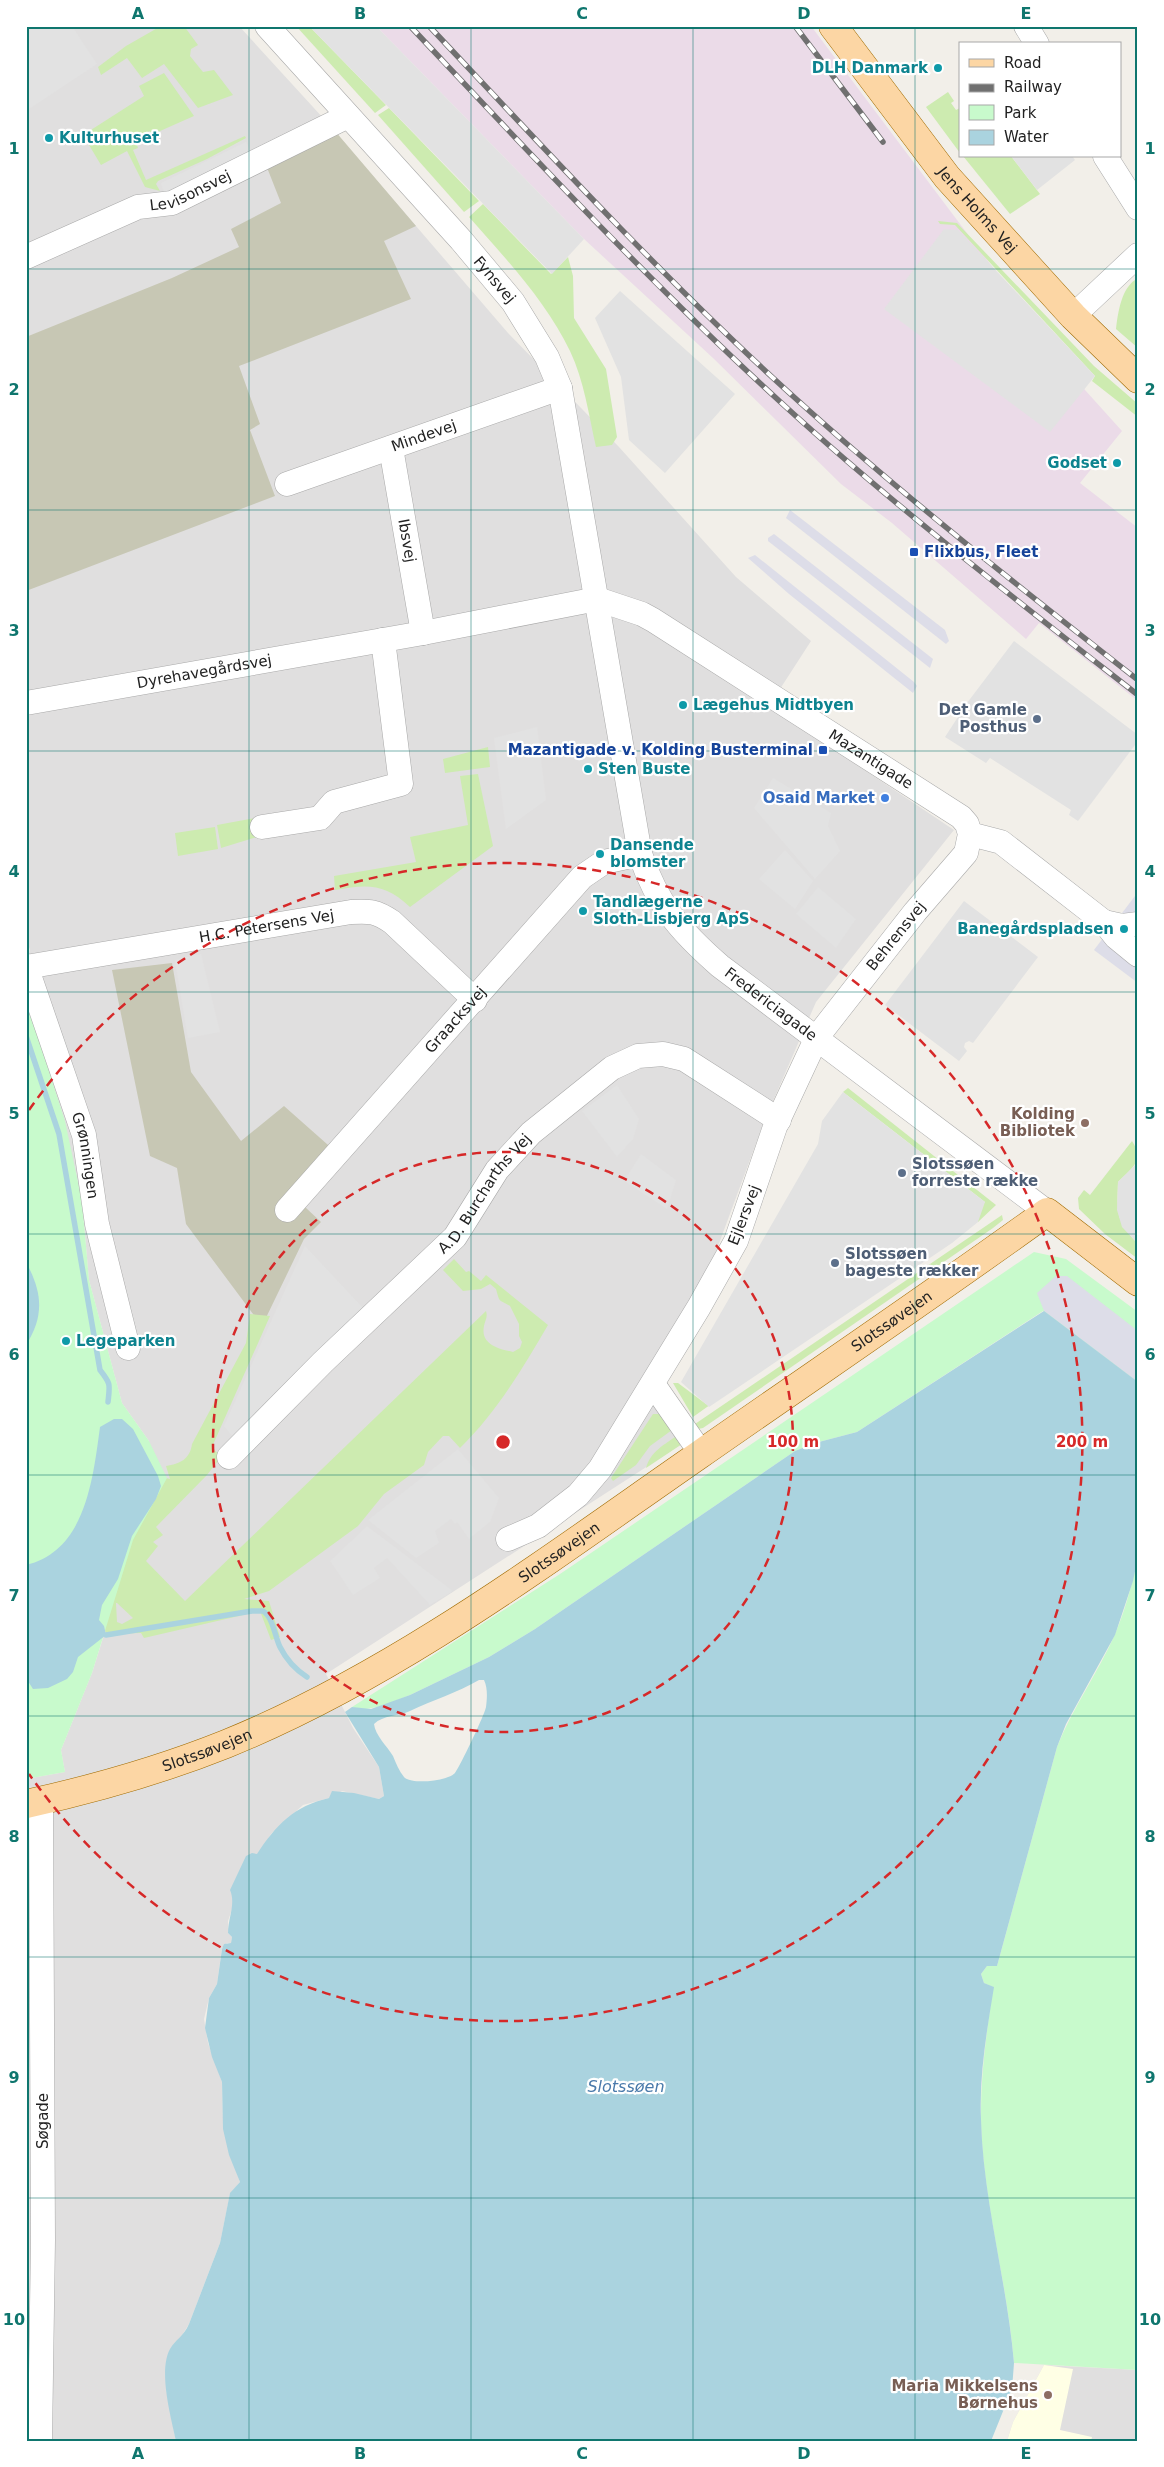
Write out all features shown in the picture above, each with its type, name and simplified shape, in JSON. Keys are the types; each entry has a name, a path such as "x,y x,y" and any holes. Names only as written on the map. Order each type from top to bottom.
{"main road":[{"name":"Jens Holms Vej","path":"833,26 947,177 1073,316 1138,379"},
{"name":"Fredericiagade","path":"1046,1212 1138,1282"},
{"name":"Slotssøvejen","path":"34,1803 177,1763 228,1744 294,1713 380,1667 476,1607 865,1342 1046,1212"}],"street":[{"name":"Fynsvej","path":"267,26 461,240 513,302 547,357 560,388 597,599"},
{"path":"1026,26 1036,42"},
{"name":"Levisonsvej","path":"26,257 138,207 172,203 348,116"},
{"path":"1106,158 1138,208"},
{"path":"1073,316 1138,256"},
{"name":"Mindevej","path":"287,484 560,388"},
{"name":"Ibsvej","path":"391,448 423,633"},
{"name":"Dyrehavegårdsvej","path":"26,703 423,633 597,599"},
{"name":"Mazantigade","path":"597,599 642,614 712,656 961,817 967,824 970,834"},
{"name":"Fredericiagade","path":"597,599 640,854 650,883 687,937 720,966 817,1037 1046,1212"},
{"path":"262,827 320,818 334,802 401,784 383,640"},
{"path":"970,834 1001,842 1104,922 1116,937 1138,954"},
{"name":"Behrensvej","path":"817,1037 914,912 966,853 970,834"},
{"name":"Graacksvej","path":"287,1210 476,1000 582,877 604,862 640,854"},
{"name":"H.C. Petersens Vej","path":"26,966 350,912 368,912 378,913 392,922 476,1000"},
{"path":"1104,922 1122,926 1138,924"},
{"name":"Grønningen","path":"26,966 84,1134 97,1224 128,1348"},
{"name":"Ejlersvej","path":"508,1539 538,1526 578,1495 600,1469 653,1384 736,1242 779,1120 817,1037"},
{"name":"A.D. Burcharths Vej","path":"229,1457 323,1362 455,1237 497,1170 531,1133 612,1068 638,1056 663,1054 684,1060 779,1120"},
{"path":"653,1384 701,1453"},
{"name":"Søgade","path":"34,1803 43,2240 40,2441"}],"shaded area":[{"path":"26,26 239,26 324,119 508,333 619,447 736,577 811,641 769,706 954,830 816,1002 764,1122 714,1257 643,1381 685,1442 326,1674 353,1728 379,1767 384,1796 379,1799 342,1791 329,1798 303,1805 271,1834 233,1896 233,1906 228,1921 228,1933 232,1937 231,1943 227,1943 222,1948 217,1984 209,1998 204,2019 208,2043 222,2082 223,2118 227,2144 240,2182 230,2194 220,2243 189,2324 166,2361 166,2389 176,2441 26,2441 26,1779 65,1772 61,1750 92,1673 114,1603 149,1441 122,1403 89,1280 82,1201 26,1000 26,972 30,950 26,938"},
{"path":"26,26 72,26 97,64 26,111"},
{"path":"309,26 376,26 584,239 552,274"},
{"path":"376,26 811,26 1085,390 1122,431 1080,483 1138,528 1138,701 1039,623 1026,639 892,523 841,484 713,358 584,239"},
{"path":"335,131 416,226 384,241 411,299 239,366 260,424 250,430 275,496 26,591 26,337 172,278 239,247 231,229 281,203 266,165"},
{"path":"246,142 255,160 166,200 161,183"},
{"path":"1013,158 1074,158 1075,160 1037,190"},
{"path":"944,229 958,230 1095,376 1050,432 884,309"},
{"path":"620,291 735,394 665,473 629,440 621,377 595,318"},
{"path":"790,510 945,630 949,641 946,644 786,518"},
{"path":"774,534 933,659 930,668 768,541 768,538"},
{"path":"755,555 914,682 917,686 913,693 789,594 748,558"},
{"name":"Det Gamle Posthus","path":"1014,641 1138,735 1138,741 1078,821 1069,815 1071,810 990,758 986,763 945,737 967,703"},
{"path":"537,727 546,800 506,829 494,738"},
{"path":"773,778 831,813 828,826 840,851 815,879 754,808"},
{"path":"785,850 813,881 795,909 759,879"},
{"path":"818,887 856,919 836,948 796,914"},
{"name":"Banegårdspladsen","path":"1138,892 1138,983 1094,950"},
{"path":"964,901 1038,957 973,1043 969,1041 965,1043 964,1047 967,1051 959,1061 885,1005"},
{"path":"201,954 220,1032 188,1038 175,960"},
{"path":"172,963 191,1072 241,1141 284,1106 345,1160 305,1207 321,1222 304,1239 262,1326 186,1224 177,1168 150,1156 112,970"},
{"path":"617,1085 639,1119 633,1139 617,1157 582,1111"},
{"name":"Slotssøen bageste rækker","path":"843,1092 985,1202 978,1222 952,1243 709,1407 681,1382 818,1144 822,1121"},
{"path":"641,1154 676,1180 667,1209 624,1181"},
{"path":"1138,1155 1138,1244 1122,1227 1117,1210 1118,1182 1136,1164"},
{"path":"305,1246 363,1308 234,1438 224,1426"},
{"path":"1056,1276 1067,1276 1138,1331 1138,1382 1044,1311 1037,1293"},
{"path":"458,1449 499,1498 490,1522 469,1539 457,1522 455,1524 451,1519 435,1531 439,1543 416,1558 368,1520"},
{"path":"367,1526 453,1591 430,1605 387,1558 374,1568 380,1578 353,1595 330,1561"},
{"path":"1044,2365 1138,2370 1138,2441 1007,2441 1013,2422"},
{"name":"Maria Mikkelsens Børnehus","path":"1044,2365 1073,2369 1060,2430 1092,2437 1091,2441 1007,2441 1013,2422"}],"green space":[{"path":"161,26 184,26 198,45 191,49 190,56 203,72 214,70 233,95 198,108 164,64 142,78 127,58 101,75 98,67 126,46"},
{"path":"296,26 309,26 386,105 375,113"},
{"path":"164,73 194,116 151,135 150,131 139,135 141,140 136,142 138,148 133,150 146,180 245,136 246,138 207,159 158,181 156,184 160,191 145,187 127,151 101,165 83,135 144,96 139,86"},
{"path":"948,92 954,101 951,103 956,110 959,108 959,152 926,107"},
{"path":"389,108 479,201 464,212 378,115"},
{"path":"965,158 1013,158 1040,194 1010,214"},
{"path":"483,204 551,274 568,257 573,276 574,318 606,369 617,437 612,445 596,447 586,398 575,362 549,315 524,281 469,217"},
{"path":"938,221 957,223 1094,366 1138,404 1138,417 1092,381 1095,376 955,225 940,224"},
{"path":"1138,278 1138,348 1116,329 1119,308 1124,294 1132,282"},
{"path":"488,747 490,767 445,773 443,759"},
{"path":"478,774 493,846 410,907 384,889 366,886 335,890 334,876 416,862 410,837 468,825 460,776"},
{"path":"255,818 257,837 221,848 217,825"},
{"path":"215,827 218,849 178,856 175,833"},
{"name":"Legeparken","path":"26,1000 65,1121 82,1201 89,1280 122,1403 149,1441 167,1478 133,1540 92,1673 61,1750 65,1772 26,1779"},
{"path":"848,1088 996,1205 978,1222 974,1212 985,1202 843,1092"},
{"path":"1132,1141 1136,1148 1137,1159 1132,1168 1118,1182 1118,1209 1125,1229 1138,1244 1138,1259 1105,1234 1079,1209 1078,1198 1084,1190 1090,1195"},
{"path":"1002,1215 1003,1220 993,1228 703,1428 698,1429 695,1424"},
{"path":"1034,1252 1066,1259 1138,1312 1138,1382 1043,1311 857,1432 815,1443 795,1451 535,1629 489,1657 410,1695 382,1706 361,1710 352,1707 560,1574"},
{"path":"454,1259 466,1272 469,1271 481,1281 486,1275 548,1325 508,1390 473,1434 460,1448 449,1436 443,1436 428,1452 424,1465 384,1494 358,1526 269,1591 244,1599 269,1601 280,1637 271,1640 260,1611 144,1638 141,1633 106,1634 104,1626 132,1536 158,1476 170,1479 166,1466 176,1464 187,1457 192,1444 246,1343 250,1314 270,1316 212,1447 221,1457 207,1475 156,1527 163,1535 153,1542 158,1546 146,1561 185,1601 486,1311 487,1317 484,1332 488,1342 513,1352 520,1348 522,1342 519,1336 519,1324 510,1306 499,1299 496,1289 490,1284 481,1289 463,1291 443,1270","holes":["117,1603 133,1618 122,1624 117,1622"]},
{"path":"673,1383 678,1383 706,1404 721,1397 693,1417"},
{"path":"653,1414 661,1414 672,1430 650,1446 636,1465 613,1481 611,1478"},
{"path":"678,1435 685,1442 646,1468 651,1457 663,1445"},
{"path":"1138,1557 1138,2370 1014,2363 1007,2308 988,2197 982,2142 982,2083 993,1987 984,1983 981,1974 987,1966 997,1966 1057,1747 1070,1718 1119,1625 1126,1606"}],"water":[{"path":"26,1262 38,1294 39,1313 26,1345"},
{"name":"Slotssøen","path":"1044,1311 1138,1382 1138,1557 1133,1581 1115,1635 1066,1724 1057,1747 997,1966 987,1966 981,1974 984,1983 994,1987 981,2086 983,2150 990,2211 1011,2332 1014,2363 1012,2389 991,2441 176,2441 165,2381 167,2358 170,2349 189,2324 220,2243 230,2193 240,2182 229,2155 223,2129 222,2082 212,2057 205,2028 209,1998 217,1984 222,1949 224,1944 231,1943 232,1937 228,1933 232,1906 230,1890 246,1856 252,1853 257,1854 271,1834 287,1818 306,1806 329,1798 332,1791 354,1793 379,1799 384,1796 379,1767 345,1712 352,1707 371,1709 410,1695 489,1657 535,1629 795,1451 815,1443 857,1432","holes":["479,1680 484,1680 487,1694 485,1712 455,1773 445,1778 429,1781 414,1781 404,1777 374,1724 386,1717 406,1713"]},
{"path":"114,1419 122,1419 133,1429 158,1476 161,1486 156,1499 132,1536 118,1579 102,1605 99,1620 104,1626 106,1635 78,1657 73,1672 67,1679 48,1688 33,1689 26,1678 26,1565 46,1557 62,1545 74,1529 83,1510 89,1489 100,1427"}],"waterway":[{"path":"26,1036 59,1134 100,1370 109,1385 108,1402"},
{"path":"106,1635 252,1611 263,1611 269,1618 285,1656 295,1668 307,1677"}],"railway":[{"path":"410,26 539,163 671,298 762,385 900,505 994,582 1138,695"},
{"path":"429,26 640,249 772,377 906,494 1138,680"},
{"path":"795,26 883,142"}],"place":[{"name":"DLH Danmark","path":"938,68"},
{"name":"Kulturhuset","path":"49,138"},
{"name":"Godset","path":"1117,463"},
{"name":"Flixbus, Fleet","path":"914,552"},
{"name":"Lægehus Midtbyen","path":"683,705"},
{"name":"Det Gamle Posthus","path":"1037,719"},
{"name":"Mazantigade v. Kolding Busterminal","path":"823,750"},
{"name":"Sten Buste","path":"588,769"},
{"name":"Osaid Market","path":"885,798"},
{"name":"Dansende blomster","path":"600,854"},
{"name":"Tandlægerne Sloth-Lisbjerg ApS","path":"583,911"},
{"name":"Banegårdspladsen","path":"1124,929"},
{"name":"Kolding Bibliotek","path":"1085,1123"},
{"name":"Slotssøen forreste række","path":"902,1173"},
{"name":"Slotssøen bageste rækker","path":"835,1263"},
{"name":"Legeparken","path":"66,1341"},
{"name":"Maria Mikkelsens Børnehus","path":"1048,2395"}]}
